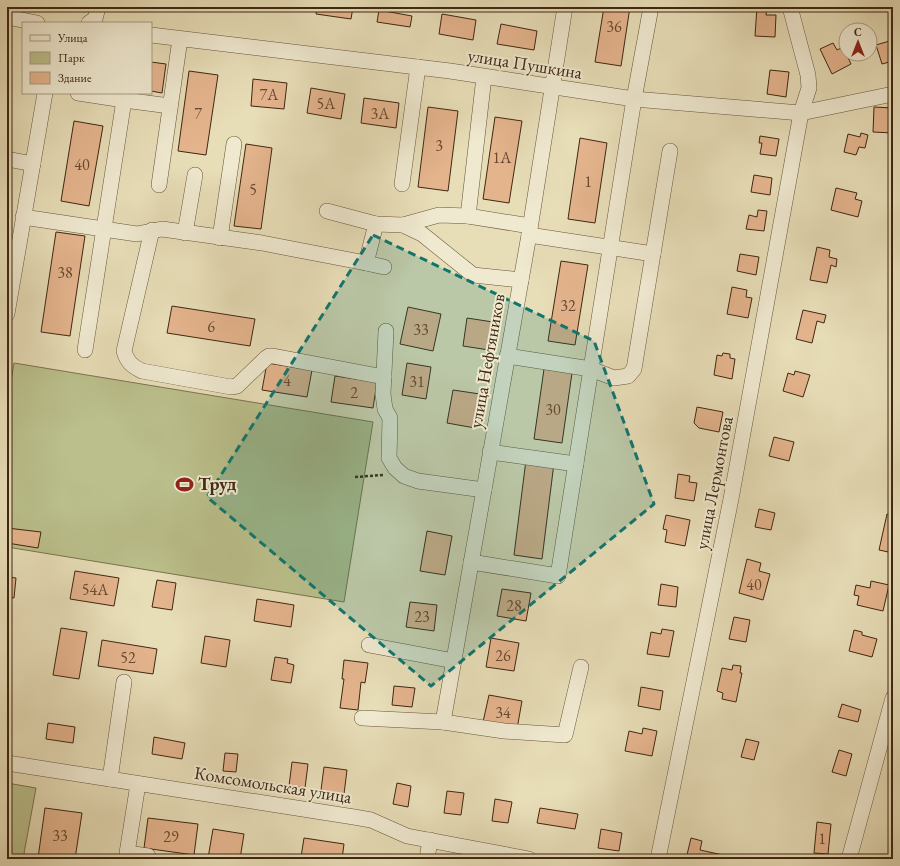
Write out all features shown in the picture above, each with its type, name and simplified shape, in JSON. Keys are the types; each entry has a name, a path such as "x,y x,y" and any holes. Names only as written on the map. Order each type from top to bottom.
{"street":[{"path":"90,22 95,19 98,7"},
{"name":"улица Нефтяников","path":"443,722 521,280 565,7"},
{"path":"471,562 558,576 634,99 651,7"},
{"name":"улица Лермонтова","path":"658,859 731,499 801,113 809,88 808,75 790,7"},
{"path":"7,17 32,22"},
{"name":"улица Пушкина","path":"152,35 418,67 634,99 801,113 893,94"},
{"path":"159,185 180,38"},
{"path":"402,184 418,67"},
{"path":"468,216 484,77"},
{"path":"7,314 12,248 23,217 45,94"},
{"path":"85,94 170,106"},
{"path":"85,350 124,100"},
{"path":"220,238 234,144"},
{"path":"507,356 591,369 614,378 628,376 634,369 670,151"},
{"path":"7,159 33,164"},
{"path":"185,233 195,175"},
{"path":"327,211 376,224 403,225 439,215 468,216 610,248 653,254"},
{"path":"23,217 137,234 152,230 162,230 262,243 384,267"},
{"path":"366,263 376,224"},
{"path":"403,225 422,234 473,275 521,280"},
{"path":"152,230 124,351 126,358 134,367 142,371 231,387 237,386 266,358 273,356 384,377"},
{"path":"386,331 383,394 385,410 390,418 389,458 395,468 404,476 418,481 484,490"},
{"path":"490,452 576,464"},
{"path":"369,645 454,661"},
{"path":"362,718 443,722 504,731 565,735 581,668"},
{"path":"110,779 124,682"},
{"path":"849,859 893,698"},
{"name":"Комсомольская улица","path":"7,763 371,820 407,836 529,859"},
{"path":"138,784 127,853 148,856"},
{"path":"428,859 430,840"}],"path":[{"path":"355,477 374,475 404,476"}],"highlighted area":[{"path":"373,235 594,341 654,504 431,686 207,497"}],"green space":[{"name":"Труд","path":"14,363 373,422 344,602 7,547 7,406"},
{"path":"7,783 36,788 23,859 7,859"}],"building":[{"path":"317,7 353,7 351,19 316,14"},
{"path":"604,7 630,7 621,66 595,62"},
{"path":"757,7 767,8 766,15 776,15 775,37 755,36"},
{"path":"379,10 412,16 410,27 377,22"},
{"path":"442,14 476,20 473,40 439,34"},
{"path":"501,24 537,31 534,50 497,44"},
{"path":"893,40 893,61 882,64 878,51 878,44"},
{"path":"833,43 838,50 838,62 850,62 851,64 832,74 820,49"},
{"path":"152,62 166,64 162,93 152,91"},
{"path":"770,70 789,72 786,97 767,94"},
{"path":"189,71 218,75 206,155 178,151"},
{"path":"7,74 11,75 7,97"},
{"path":"253,79 287,83 284,109 251,106"},
{"path":"311,88 345,94 341,119 307,113"},
{"path":"364,98 399,103 396,128 361,123"},
{"path":"428,107 458,111 448,191 418,187"},
{"path":"874,107 893,108 893,133 873,132"},
{"path":"495,117 522,121 509,203 483,199"},
{"path":"74,121 103,126 89,206 61,201"},
{"path":"861,133 868,135 865,148 859,147 856,155 844,152 848,134 860,137"},
{"path":"760,136 779,139 776,156 760,154 762,143 759,143"},
{"path":"580,138 607,143 595,223 568,219"},
{"path":"246,144 272,148 261,229 234,226"},
{"path":"754,175 772,178 770,195 751,192"},
{"path":"836,188 857,193 855,199 862,201 858,217 831,210"},
{"path":"758,210 767,211 764,231 746,229 749,215 757,217"},
{"path":"56,232 85,236 70,336 41,332"},
{"path":"817,247 830,250 829,257 837,259 836,267 831,265 827,283 810,280"},
{"path":"740,254 759,257 756,275 737,271"},
{"path":"561,261 588,265 575,345 548,341"},
{"path":"732,287 747,290 746,297 752,298 748,318 727,314"},
{"path":"172,306 255,319 250,346 167,333"},
{"path":"408,307 441,314 433,351 400,344"},
{"path":"803,310 826,315 824,323 817,321 812,343 796,339"},
{"path":"467,318 493,322 489,350 463,346"},
{"path":"723,353 730,354 730,358 735,359 732,379 714,375 717,355 722,356"},
{"path":"267,363 312,370 307,397 262,390"},
{"path":"407,363 431,367 426,399 402,395"},
{"path":"544,369 572,373 562,443 534,439"},
{"path":"795,371 810,375 803,397 783,391 788,373 794,375"},
{"path":"335,376 377,382 373,408 331,402"},
{"path":"453,390 480,394 475,428 447,423"},
{"path":"697,407 723,412 719,432 699,428 694,423"},
{"path":"774,437 794,442 789,461 769,456"},
{"path":"526,460 554,463 542,559 514,555"},
{"path":"678,474 690,476 689,482 697,483 694,501 675,498"},
{"path":"759,509 775,513 771,530 755,527"},
{"path":"887,514 893,516 893,553 879,550"},
{"path":"666,515 690,520 685,546 665,542 667,530 663,529"},
{"path":"7,528 41,532 38,548 7,543"},
{"path":"427,531 452,536 445,575 420,571"},
{"path":"747,559 761,563 759,571 770,574 763,600 739,593"},
{"path":"75,571 119,578 114,606 70,599"},
{"path":"7,577 16,578 14,598 7,597"},
{"path":"157,580 176,583 172,610 152,607"},
{"path":"871,581 889,585 883,611 857,605 859,596 854,595 856,585 870,588"},
{"path":"661,584 678,587 676,607 658,605"},
{"path":"502,589 531,593 526,621 497,616"},
{"path":"257,599 294,605 291,627 254,621"},
{"path":"410,602 437,605 434,631 406,627"},
{"path":"734,617 750,620 746,642 729,639"},
{"path":"61,628 87,632 79,679 53,675"},
{"path":"662,629 674,631 669,657 647,654 651,632 661,634"},
{"path":"854,630 862,632 862,635 877,639 872,657 849,651"},
{"path":"205,636 230,640 226,667 201,663"},
{"path":"491,638 519,643 514,671 486,667"},
{"path":"102,640 157,649 153,674 98,666"},
{"path":"275,657 288,659 287,663 294,665 291,683 271,680"},
{"path":"344,660 368,663 365,683 361,682 358,710 340,708 344,679 342,679"},
{"path":"733,665 741,666 740,673 742,673 736,702 722,699 723,693 717,691 722,668 732,670"},
{"path":"394,686 415,688 412,707 392,705"},
{"path":"641,687 663,691 660,710 638,706"},
{"path":"489,695 522,701 517,729 483,722"},
{"path":"842,704 861,710 858,722 838,717"},
{"path":"48,723 75,727 73,743 46,739"},
{"path":"643,728 657,731 652,756 625,751 629,731 642,734"},
{"path":"154,737 185,743 182,759 152,754"},
{"path":"746,739 759,742 754,760 741,757"},
{"path":"839,750 852,754 846,776 832,772"},
{"path":"225,753 238,754 236,772 223,771"},
{"path":"292,762 308,764 305,788 289,786"},
{"path":"324,767 347,770 344,794 321,790"},
{"path":"397,783 411,786 408,807 393,804"},
{"path":"447,791 464,793 461,815 444,813"},
{"path":"495,799 512,802 508,823 492,821"},
{"path":"45,808 82,813 75,859 38,858"},
{"path":"540,808 578,814 575,829 537,823"},
{"path":"148,818 198,824 194,855 144,848"},
{"path":"817,822 831,824 828,854 814,853"},
{"path":"213,829 244,834 240,859 208,858"},
{"path":"601,829 622,833 619,851 598,848"},
{"path":"304,838 344,844 342,859 313,859 301,857"},
{"path":"691,838 702,841 700,850 723,855 722,859 686,859"}],"place":[{"name":"Труд","path":"185,484"}]}
